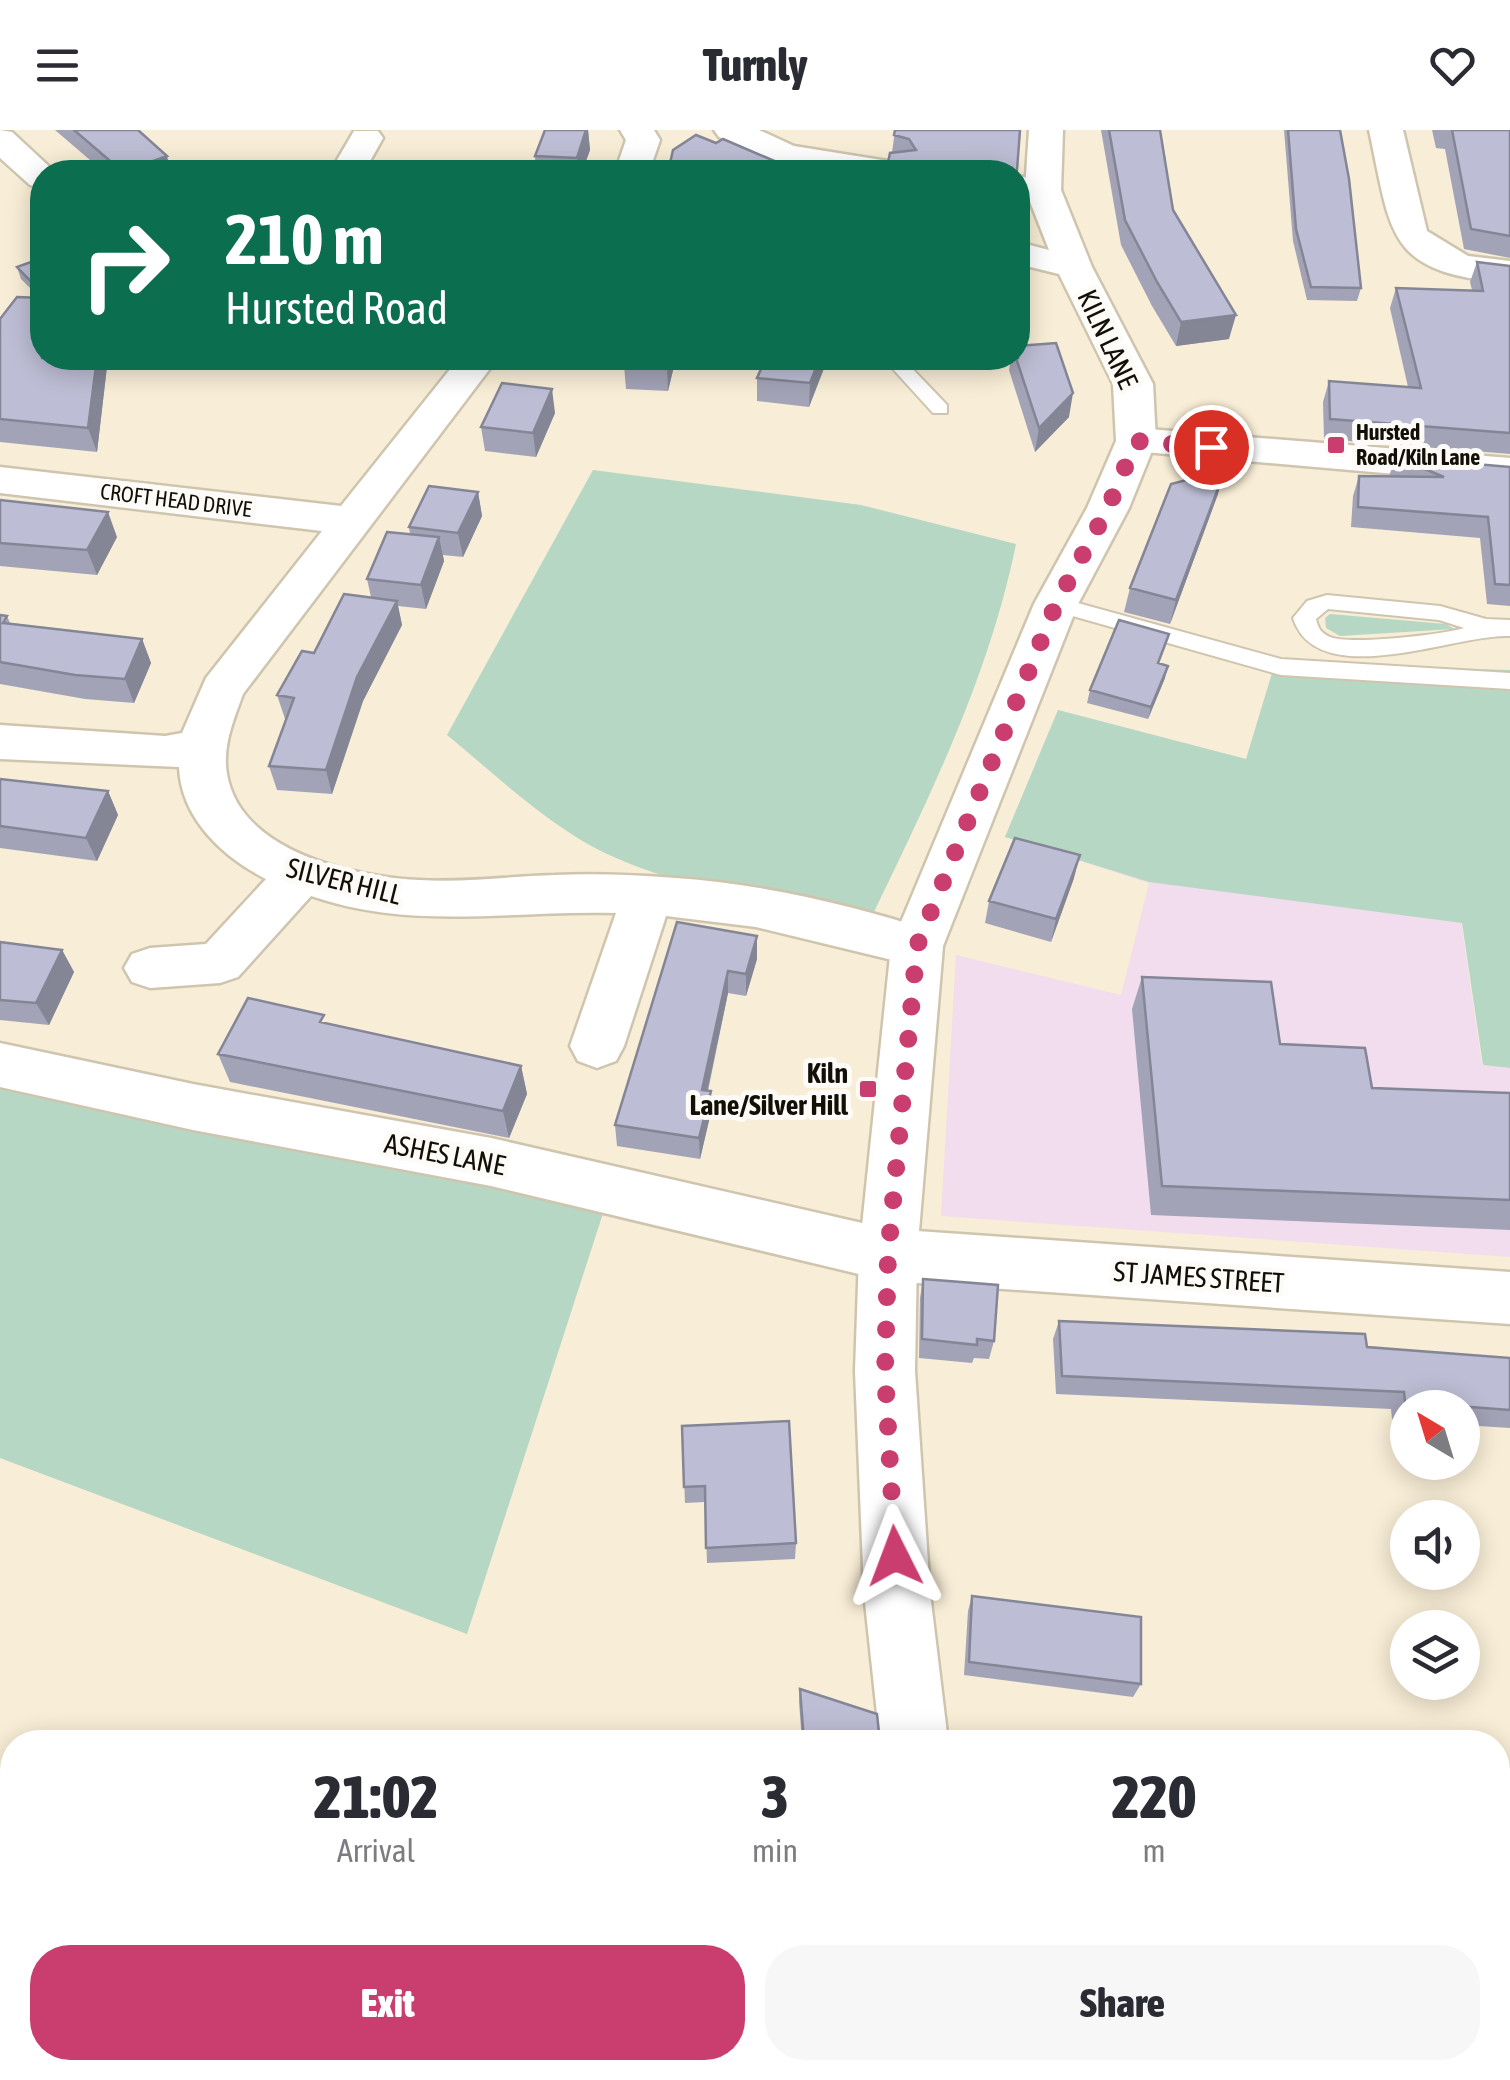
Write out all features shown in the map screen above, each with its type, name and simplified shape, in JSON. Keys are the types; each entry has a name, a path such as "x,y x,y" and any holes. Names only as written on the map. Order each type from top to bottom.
{"street":[{"path":"636,160 643,140 637,130"},
{"path":"730,130 800,160"},
{"path":"1030,189 1046,130"},
{"path":"1386,130 1410,234 1419,245 1459,266 1510,272"},
{"path":"354,160 366,138"},
{"path":"0,139 30,167"},
{"name":"KILN LANE","path":"913,1730 897,1593 885,1372 888,1255 917,946 1056,604 1108,508 1136,441 1133,384 1030,189"},
{"path":"1030,256 1074,267"},
{"name":"SILVER HILL","path":"470,370 222,688 209,714 202,746 206,787 226,830 258,856 301,874 378,895 445,900 552,894 708,900 917,946"},
{"path":"1136,441 1510,471"},
{"name":"CROFT HEAD DRIVE","path":"0,480 351,521"},
{"path":"0,742 166,753 202,746"},
{"path":"150,968 220,963 301,874"},
{"path":"597,1046 647,896"},
{"name":"ASHES LANE","path":"0,1065 193,1107 491,1162 888,1255"},
{"name":"ST JAMES STREET","path":"888,1255 1510,1298"}],"lane":[{"path":"902,370 940,409"},
{"path":"1485,626 1474,634 1451,639 1334,647 1318,642 1308,632 1304,618 1314,606 1327,602 1440,613 1485,626 1510,628"},
{"path":"1056,604 1281,666 1510,682"}],"shaded area":[{"path":"1058,710 1445,811 1482,1065 1510,1068 1510,1257 941,1216 956,955 1121,995 1149,883 1005,837"}],"green space":[{"path":"593,470 861,505 1016,544 990,642 955,736 870,920 702,887 605,853 542,814 447,735"},
{"path":"1330,614 1446,624 1454,629 1340,636 1326,628 1325,618"},
{"path":"1275,663 1510,670 1510,1068 1483,1065 1462,923 1149,882 1005,837 1058,710 1246,759"},
{"path":"0,1072 606,1204 467,1634 0,1458"}],"building":[{"path":"74,130 138,130 167,156 156,160 109,160"},
{"path":"545,130 586,130 577,158 535,156"},
{"path":"895,130 1020,130 1018,160 889,160 890,153 916,150 909,139 894,135"},
{"path":"1109,130 1160,130 1173,210 1236,315 1181,322 1125,220"},
{"path":"1288,130 1340,130 1361,288 1311,287 1296,229"},
{"path":"1452,130 1510,130 1510,236 1471,229"},
{"path":"696,135 716,143 723,139 772,160 671,160 673,150"},
{"path":"30,262 30,281 17,267"},
{"path":"1477,262 1510,266 1510,433 1330,419 1329,381 1421,388 1396,288 1483,291"},
{"path":"17,297 30,298 30,370 95,370 88,428 0,419 0,319"},
{"path":"1056,343 1073,393 1039,428 1020,370 1030,370 1030,345"},
{"path":"761,370 815,370 810,383 757,378"},
{"path":"502,383 552,389 533,433 481,427"},
{"path":"1396,457 1510,467 1510,585 1495,584 1488,517 1358,507 1359,476 1444,477"},
{"path":"1225,470 1176,600 1130,588 1171,484"},
{"path":"429,486 478,492 458,533 409,527"},
{"path":"0,500 108,512 87,550 0,543"},
{"path":"387,532 439,537 421,585 367,579"},
{"path":"344,594 397,601 357,677 326,770 269,766 294,698 277,695 302,651 314,653"},
{"path":"0,615 7,616 3,623 142,639 125,679 75,675 0,662"},
{"path":"1119,620 1169,634 1158,663 1168,666 1151,707 1090,690"},
{"path":"0,779 108,791 86,838 0,826"},
{"path":"1015,838 1080,855 1056,919 989,901"},
{"path":"677,922 757,936 746,974 728,971 702,1090 711,1091 699,1138 615,1125"},
{"path":"0,942 62,950 36,1003 0,1000"},
{"path":"1142,977 1271,982 1280,1044 1365,1048 1372,1088 1510,1093 1510,1200 1162,1186"},
{"path":"248,998 324,1015 320,1022 521,1066 503,1111 218,1054"},
{"path":"923,1279 998,1285 994,1341 977,1339 977,1345 922,1339"},
{"path":"1059,1321 1365,1334 1367,1347 1510,1358 1510,1410 1480,1408 1480,1390 1390,1391 1062,1376"},
{"path":"789,1421 796,1543 706,1548 705,1486 684,1487 682,1426"},
{"path":"972,1596 1141,1617 1141,1684 969,1662"},
{"path":"800,1689 877,1714 879,1730 803,1730"}],"place":[{"name":"Hursted Road/Kiln Lane","path":"1336,445"},
{"name":"Kiln Lane/Silver Hill","path":"868,1089"}],"route":[{"path":"895,1556 885,1372 888,1255 917,946 1056,604 1108,508 1136,441 1211,447"}]}
